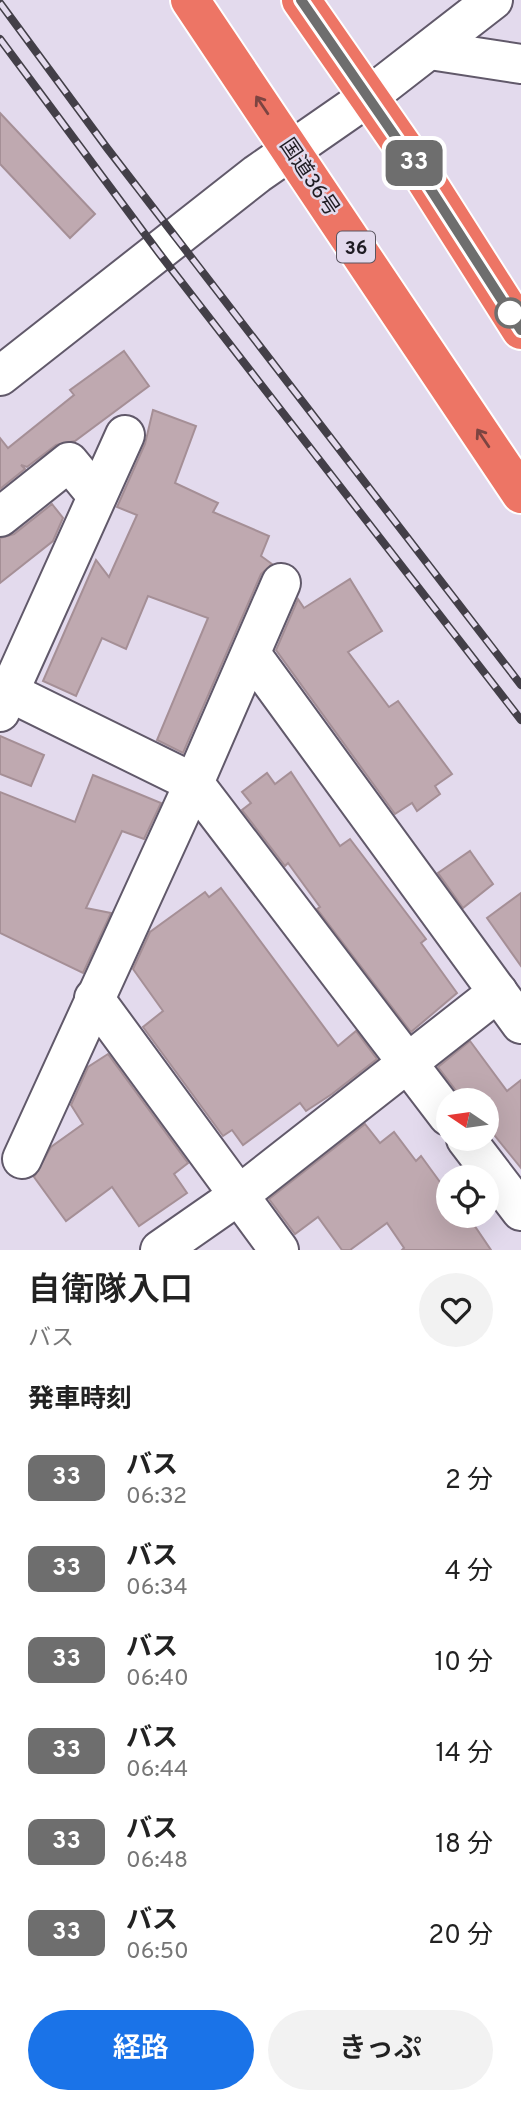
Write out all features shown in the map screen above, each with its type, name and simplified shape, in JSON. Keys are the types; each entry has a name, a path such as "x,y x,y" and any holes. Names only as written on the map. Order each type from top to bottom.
{"highway":[{"name":"国道36号","path":"190,0 521,494"},
{"path":"301,0 521,330"}],"street":[{"path":"2,367 292,149 368,97 493,0"},
{"path":"430,50 521,64"},
{"path":"125,435 2,707 194,783 436,1100"},
{"path":"0,517 69,461 97,496"},
{"path":"22,1159 194,783 281,583"},
{"path":"251,654 521,1024"},
{"path":"160,1250 239,1195 498,992"},
{"path":"94,998 279,1250"},
{"path":"476,1152 521,1211"}],"building":[{"path":"0,113 95,214 70,238 0,164"},
{"path":"124,351 149,386 75,441 56,445 27,467 21,465 25,469 0,489 0,438 8,448 74,395 70,390"},
{"path":"153,410 196,426 175,483 218,503 213,512 269,536 261,556 272,564 261,574 183,753 157,740 208,618 148,596 126,649 102,638 76,696 43,681 96,560 109,577 137,515 117,507 145,444"},
{"path":"52,504 63,518 53,541 0,583 0,538 14,534"},
{"path":"350,579 382,631 348,652 389,707 398,701 452,774 435,786 440,794 417,811 412,803 395,814 276,650 298,599 304,608"},
{"path":"0,736 44,755 31,786 0,774"},
{"path":"291,772 340,846 350,839 426,939 421,943 457,993 411,1032 317,909 320,907 288,863 285,866 242,810 251,803 242,792 267,773 275,784"},
{"path":"93,775 161,803 144,839 122,831 86,908 111,913 83,973 0,933 0,792 75,822"},
{"path":"470,851 493,884 463,908 438,873"},
{"path":"221,888 338,1046 356,1031 377,1059 306,1111 300,1103 243,1145 232,1130 223,1136 143,1027 163,1011 133,969 150,932 205,892 209,897"},
{"path":"521,893 521,966 487,918"},
{"path":"470,1041 507,1091 521,1080 521,1168 499,1141 499,1088 454,1088 438,1067"},
{"path":"108,1054 188,1163 174,1174 187,1193 139,1226 112,1187 66,1221 34,1177 51,1147 83,1124 71,1105 88,1067"},
{"path":"365,1124 380,1143 394,1132 416,1161 421,1156 436,1177 436,1228 476,1228 491,1250 402,1250 404,1248 387,1223 350,1250 342,1250 318,1217 295,1234 269,1199"}],"railway":[{"path":"0,3 107,148 521,685"},
{"path":"0,39 159,253 521,720"}],"bus line":[{"name":"33","path":"301,0 419,171 521,330"}]}
